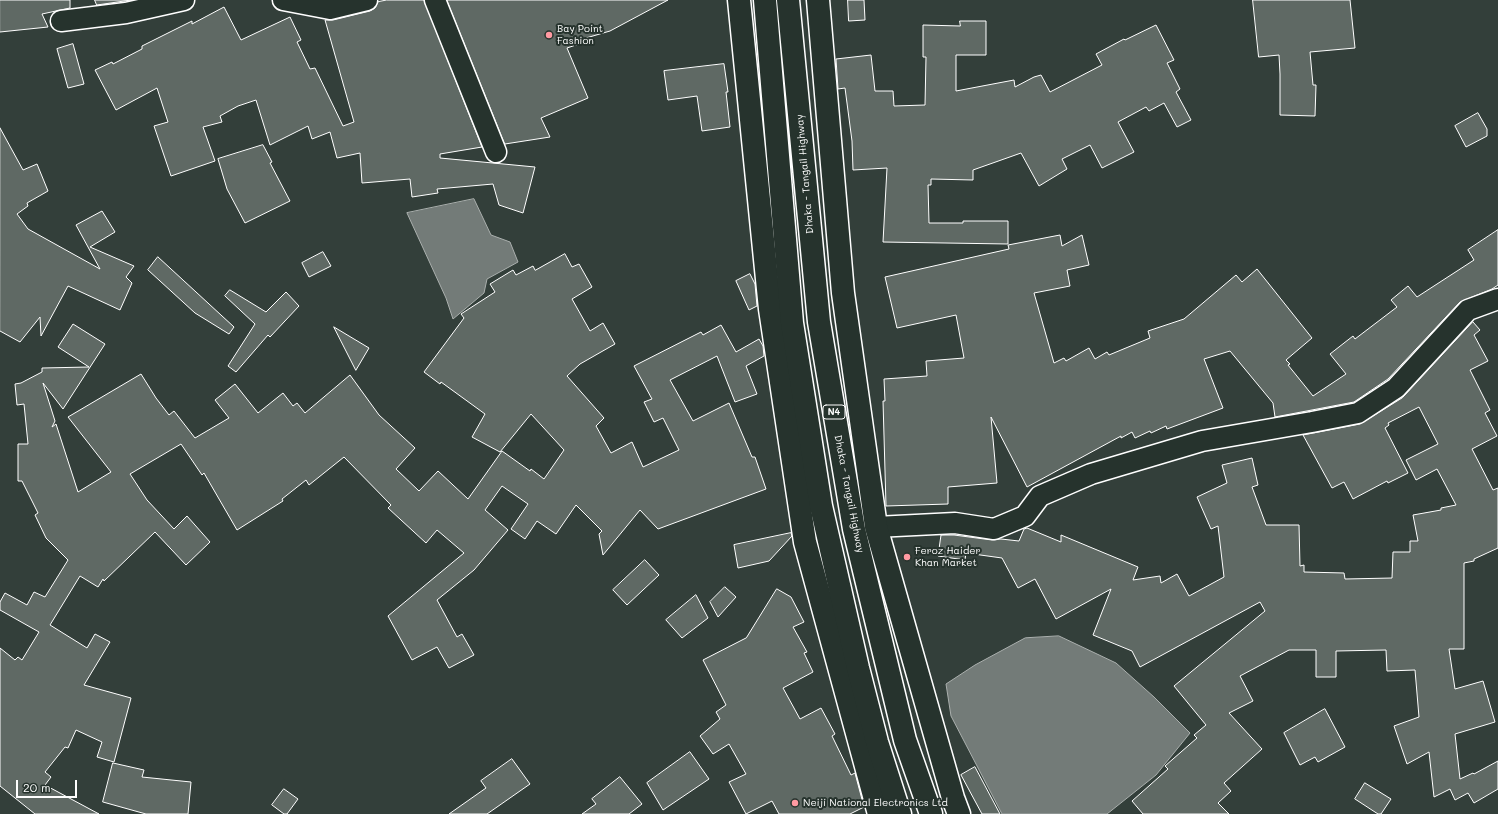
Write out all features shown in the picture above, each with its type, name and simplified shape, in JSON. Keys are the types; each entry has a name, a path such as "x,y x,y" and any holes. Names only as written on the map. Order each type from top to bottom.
{"main road":[{"path":"739,0 770,309 805,542 879,814"},
{"path":"765,0 792,323 821,506 856,660 873,727 900,814"},
{"name":"Dhaka - Tangail Highway","path":"788,0 818,322 854,529 905,740 931,814"},
{"path":"818,0 843,293 876,527 953,798 959,814"}],"street":[{"path":"61,21 126,13 184,0"},
{"path":"283,0 330,9 367,0"},
{"path":"435,0 496,152"},
{"path":"876,527 955,523 994,529 1025,516 1040,496 1091,474 1202,441 1312,422 1358,412 1396,388 1468,310 1498,299"}],"shaded area":[{"path":"474,199 491,235 510,242 518,262 487,279 484,293 453,319 446,298 407,213"},
{"path":"1059,636 1116,663 1154,697 1190,733 1156,775 1107,814 1002,814 951,716 946,684 975,665 1025,638"}],"building":[{"path":"0,0 70,0 70,8 42,14 48,27 0,32"},
{"path":"95,0 131,0 97,5"},
{"path":"387,0 424,0 482,147 440,154 440,158 535,167 523,213 499,205 493,184 437,189 438,193 412,197 410,179 362,183 360,153 337,158 330,132 312,139 308,126 270,145 256,100 238,106 220,116 222,122 203,127 215,161 171,176 154,126 168,122 157,88 116,110 95,70 112,62 113,64 142,49 142,46 192,21 192,24 224,7 241,40 290,17 301,40 297,42 310,69 315,68 343,126 354,122 325,20 333,20 370,11 375,8 378,2"},
{"path":"447,0 668,0 610,31 586,38 588,41 567,48 588,98 541,118 550,137 505,144"},
{"path":"848,0 864,0 865,20 849,21"},
{"path":"1253,0 1350,0 1355,48 1310,52 1313,85 1316,85 1315,116 1280,115 1279,55 1259,57"},
{"path":"960,21 986,21 986,55 956,55 956,91 1014,80 1015,87 1041,75 1050,92 1102,65 1096,54 1124,39 1125,40 1156,25 1174,60 1167,63 1180,89 1176,92 1191,120 1177,127 1164,103 1149,111 1146,107 1118,122 1134,152 1102,168 1090,145 1062,159 1067,169 1039,186 1021,153 973,170 973,180 931,179 931,185 928,185 929,223 1008,221 1008,244 883,242 887,168 853,170 852,141 845,88 838,89 836,59 871,55 875,91 893,91 894,106 925,105 926,57 923,57 923,25 960,26"},
{"path":"73,44 84,84 68,88 57,49"},
{"path":"724,64 728,92 726,92 730,127 702,131 697,96 668,100 664,71"},
{"path":"1478,113 1487,129 1487,136 1466,147 1455,126"},
{"path":"0,128 23,170 37,164 48,191 27,203 28,206 17,214 28,229 100,269 76,225 102,211 115,232 90,247 134,266 126,277 132,283 120,310 68,286 41,336 40,317 20,342 0,331"},
{"path":"263,145 272,162 270,163 290,201 245,223 227,189 218,159"},
{"path":"1498,230 1498,285 1492,289 1460,302 1388,379 1354,402 1275,417 1273,403 1230,351 1204,359 1223,408 1167,429 1166,426 1135,438 1132,432 1121,438 1121,436 1027,487 991,417 997,483 948,487 948,504 886,506 883,401 885,401 884,379 927,376 926,361 964,358 956,315 897,328 885,277 1009,249 1008,245 1060,235 1062,246 1082,235 1089,265 1067,270 1070,286 1034,293 1054,363 1064,358 1066,361 1089,348 1095,359 1107,352 1109,355 1150,338 1148,331 1184,319 1236,275 1242,282 1257,269 1312,338 1286,360 1290,364 1288,365 1313,396 1346,374 1330,354 1353,336 1355,339 1397,307 1391,300 1408,286 1417,297 1474,260 1468,250"},
{"path":"323,252 331,266 309,277 302,263"},
{"path":"565,254 572,267 579,264 592,287 572,299 590,331 603,323 615,344 580,364 567,376 604,418 596,426 611,453 632,442 643,467 679,450 663,418 654,422 644,402 652,399 634,366 701,332 703,335 721,325 736,352 759,339 763,346 764,356 746,366 757,394 735,402 717,356 670,380 693,421 729,403 752,457 755,457 766,489 658,529 640,510 603,555 599,534 602,531 576,505 556,534 537,521 525,539 511,529 528,504 502,486 485,510 508,530 474,570 437,600 457,637 462,634 474,655 449,668 437,647 412,660 388,616 464,553 437,530 426,543 388,508 391,505 344,457 309,485 306,480 282,499 283,501 237,530 204,473 202,475 181,444 130,474 147,500 174,529 187,516 210,542 186,565 155,532 104,581 103,579 98,587 80,576 50,625 87,648 95,634 110,642 84,685 131,698 114,762 97,757 102,742 76,730 68,748 65,747 45,772 51,777 45,785 99,814 35,814 0,786 0,648 15,660 18,657 22,660 39,632 0,610 0,602 5,593 27,605 34,592 45,597 68,560 46,538 35,515 38,513 22,481 18,481 18,444 28,444 24,404 17,405 15,384 21,383 42,372 42,368 89,367 58,347 73,324 105,344 63,409 43,383 55,421 52,427 56,424 78,492 111,472 68,417 141,374 169,415 174,411 195,438 229,418 215,400 235,384 258,413 283,393 293,406 297,403 305,413 350,375 379,415 415,448 396,469 419,491 438,471 468,499 502,451 544,479 564,450 531,414 500,452 472,437 485,414 441,382 440,384 424,372 464,318 461,314 495,292 490,284 513,270 516,275 533,266 535,270"},
{"path":"158,257 234,327 229,334 195,313 148,270"},
{"path":"750,274 755,284 757,306 749,310 736,281"},
{"path":"230,290 266,312 286,292 299,306 270,337 268,335 236,372 228,366 255,324 225,296"},
{"path":"1473,322 1480,330 1474,335 1488,361 1470,370 1490,410 1485,413 1497,436 1472,449 1493,490 1498,488 1498,548 1474,559 1474,561 1464,563 1464,649 1449,649 1455,689 1483,681 1495,722 1455,734 1460,779 1473,773 1474,774 1498,761 1498,789 1474,803 1468,793 1455,800 1450,789 1434,797 1429,752 1407,764 1394,726 1419,717 1415,670 1387,671 1386,650 1336,651 1336,677 1316,677 1316,650 1289,650 1240,676 1253,701 1229,713 1262,749 1224,783 1231,791 1218,803 1229,814 1143,814 1132,801 1168,769 1165,766 1197,738 1194,735 1206,725 1174,686 1265,611 1260,602 1140,667 1132,651 1093,635 1111,589 1056,619 1035,579 1018,588 1002,558 966,553 965,560 938,556 941,535 1019,541 1024,529 1027,528 1061,542 1061,535 1138,567 1133,580 1160,576 1161,583 1177,574 1189,596 1224,577 1218,526 1211,529 1197,497 1227,483 1222,465 1252,458 1258,485 1252,487 1266,525 1299,525 1300,566 1304,565 1304,572 1344,573 1345,579 1392,578 1393,552 1410,552 1410,541 1418,541 1413,515 1441,510 1441,508 1456,505 1437,469 1416,480 1406,460 1438,444 1419,407 1388,423 1389,425 1385,428 1408,473 1388,483 1387,481 1353,499 1344,482 1332,488 1303,435 1360,424 1402,398"},
{"path":"334,327 369,348 356,370"},
{"path":"791,533 792,536 769,561 738,568 734,545"},
{"path":"645,560 659,575 627,605 613,590"},
{"path":"725,587 736,597 718,617 710,602"},
{"path":"777,589 791,597 804,622 793,627 807,652 804,653 813,672 783,688 800,719 821,708 835,734 832,736 851,775 855,773 864,807 850,814 779,814 772,801 746,814 729,782 746,774 729,744 713,754 700,736 720,719 716,712 726,705 703,660 746,638"},
{"path":"696,595 708,618 682,638 666,620"},
{"path":"1325,709 1345,747 1318,762 1315,757 1300,765 1284,733"},
{"path":"690,752 709,779 663,810 647,783"},
{"path":"512,759 530,784 487,814 449,814 486,788 481,781"},
{"path":"113,763 144,770 142,777 191,782 188,814 146,814 103,802"},
{"path":"975,767 1000,814 982,814 961,775"},
{"path":"620,777 642,804 629,814 582,814 596,804 592,799"},
{"path":"1365,783 1391,799 1381,814 1378,814 1355,799"},
{"path":"284,789 298,799 287,814 284,814 272,805"}],"place":[{"name":"Bay Point Fashion","path":"549,35"},
{"name":"Feroz Haider Khan Market","path":"907,557"},
{"name":"Neiji National Electronics Ltd","path":"795,803"}]}
